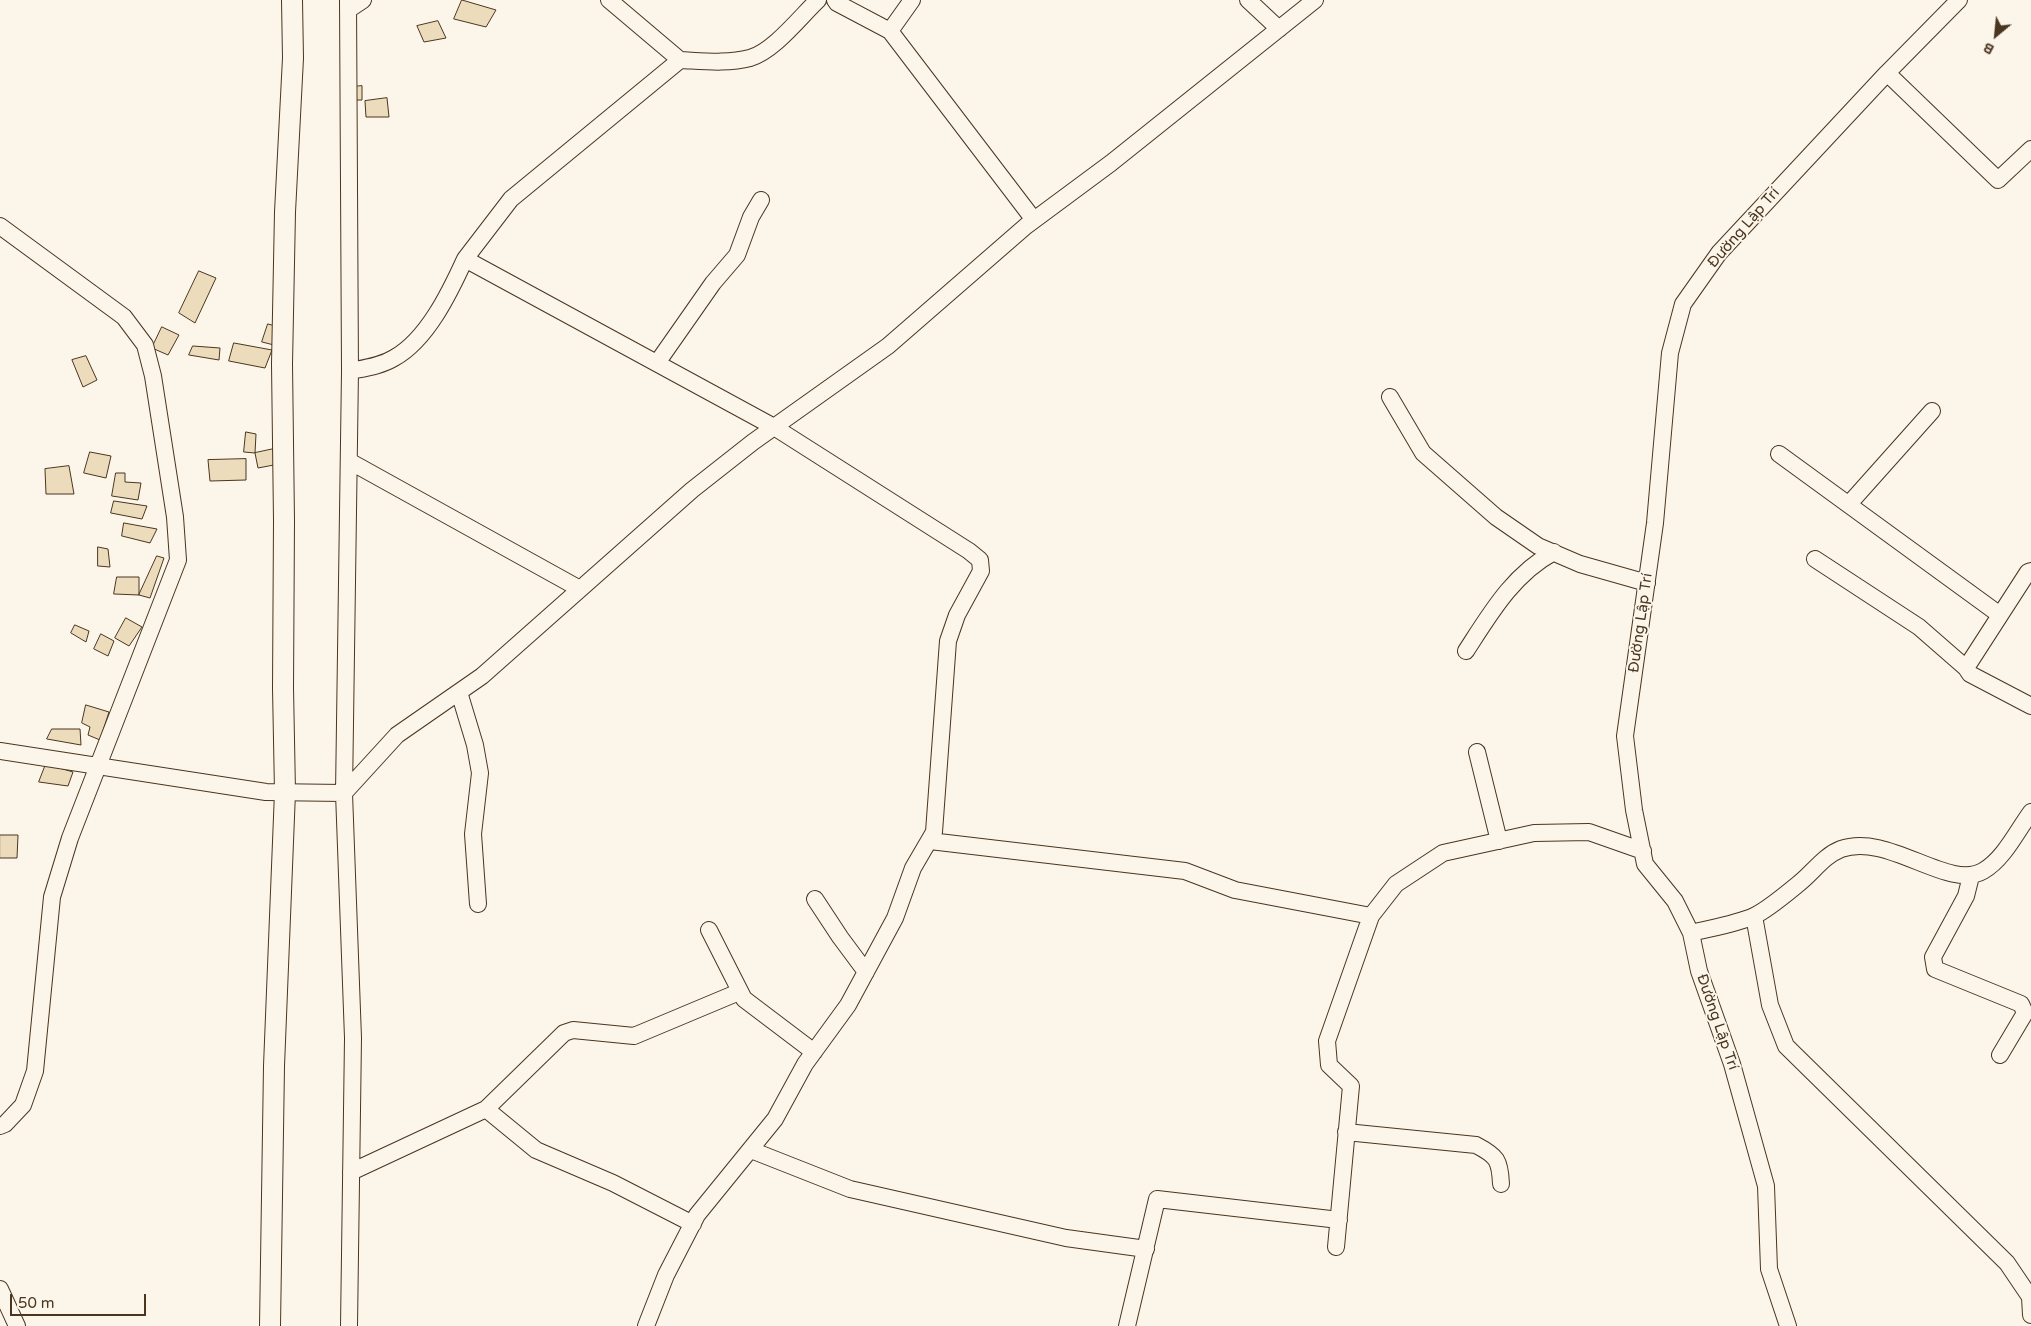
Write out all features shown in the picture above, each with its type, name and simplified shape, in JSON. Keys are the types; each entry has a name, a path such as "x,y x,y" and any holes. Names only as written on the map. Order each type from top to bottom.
{"street":[{"path":"270,1326 274,1066 285,792 282,364 285,212 292,58 292,0"},
{"path":"349,1326 354,1038 344,793 350,371 348,5 363,0"},
{"path":"610,0 680,60 729,61 751,58 769,47 818,0"},
{"path":"835,0 837,3 890,31 1034,220"},
{"path":"890,31 912,0"},
{"path":"1248,0 1279,29"},
{"path":"0,751 266,792 344,793 397,735 482,676 692,490 774,427 888,346 1034,220 1111,163 1315,0"},
{"name":"Đường Lập Trí","path":"1788,1326 1769,1269 1766,1186 1732,1064 1699,971 1691,933 1675,901 1645,864 1634,810 1625,736 1655,523 1670,353 1683,304 1718,253 1887,73 1959,0"},
{"path":"350,371 396,358 420,337 448,293 465,259 511,198 680,60"},
{"path":"1887,73 1998,180 2031,150"},
{"path":"657,363 712,283 737,255 742,246 751,217 761,200"},
{"path":"0,226 124,317 145,345 152,376 175,517 178,560 70,838 52,896 35,1071 23,1105 5,1124 0,1126"},
{"path":"465,259 774,427 970,551 980,560 981,572 957,615 948,641 934,832 914,868 896,918 848,1005 814,1052 775,1118 698,1215 666,1275 646,1326"},
{"path":"1390,397 1423,453 1496,517 1538,546 1580,564 1647,583"},
{"path":"1849,504 1932,411"},
{"path":"1779,454 2000,615"},
{"path":"349,461 580,589"},
{"path":"1466,651 1496,604 1533,566 1554,552"},
{"path":"1815,559 1919,627 1966,668 1970,674 2031,706"},
{"path":"1966,668 2028,572 2031,571"},
{"path":"459,692 475,745 480,773 473,834 478,904"},
{"path":"1478,752 1499,841"},
{"path":"1691,933 1754,916 1799,884 1821,862 1840,849 1859,845 1882,848 1956,874 1971,876 1984,870 2002,854 2031,812"},
{"path":"1336,1248 1351,1086 1329,1065 1327,1041 1371,916 1396,884 1443,853 1534,833 1589,832 1643,851"},
{"path":"930,841 1186,871 1235,890 1371,916"},
{"path":"1971,876 1966,896 1933,957 1935,969 2021,1004 2025,1013 2000,1055"},
{"path":"814,900 866,972"},
{"path":"1754,916 1770,1005 1786,1046 2007,1263 2030,1297 2031,1314"},
{"path":"710,930 739,992 750,1006 814,1052"},
{"path":"351,1172 486,1110 564,1033 573,1030 634,1036 739,992"},
{"path":"486,1110 536,1150 613,1183 693,1224"},
{"path":"1346,1132 1476,1144 1492,1153 1500,1166 1501,1184"},
{"path":"751,1150 850,1189 1066,1238 1146,1249"},
{"path":"1128,1326 1157,1199 1338,1220"},
{"path":"0,1289 17,1326"}],"building":[{"path":"462,0 496,10 486,27 454,19"},
{"path":"438,21 446,38 424,42 417,26"},
{"path":"362,86 362,100 351,100 352,87"},
{"path":"387,98 389,117 366,117 365,101"},
{"path":"199,271 216,278 195,323 179,313"},
{"path":"268,324 279,327 274,345 262,342"},
{"path":"162,327 179,335 168,355 152,348"},
{"path":"234,343 272,350 265,368 229,361"},
{"path":"193,346 220,348 219,360 189,355"},
{"path":"86,356 97,380 83,387 72,360"},
{"path":"246,432 256,434 255,453 244,452"},
{"path":"283,447 279,464 258,468 255,453"},
{"path":"90,452 111,456 106,478 84,473"},
{"path":"246,459 246,480 210,481 208,460"},
{"path":"69,466 74,494 46,494 45,469"},
{"path":"116,473 125,473 125,482 141,483 138,500 112,496"},
{"path":"114,501 147,506 142,519 111,513"},
{"path":"124,523 157,529 150,543 122,536"},
{"path":"98,547 108,549 110,567 98,566"},
{"path":"157,556 164,558 150,598 139,595"},
{"path":"117,577 139,577 139,595 114,594"},
{"path":"126,618 142,627 129,646 115,638"},
{"path":"75,625 89,631 86,642 71,633"},
{"path":"101,634 114,641 108,656 94,649"},
{"path":"86,705 109,712 100,740 88,735 90,727 82,723"},
{"path":"52,729 80,729 81,745 47,739"},
{"path":"46,764 73,772 68,786 39,782"},
{"path":"0,835 18,835 17,858 0,858"}]}
